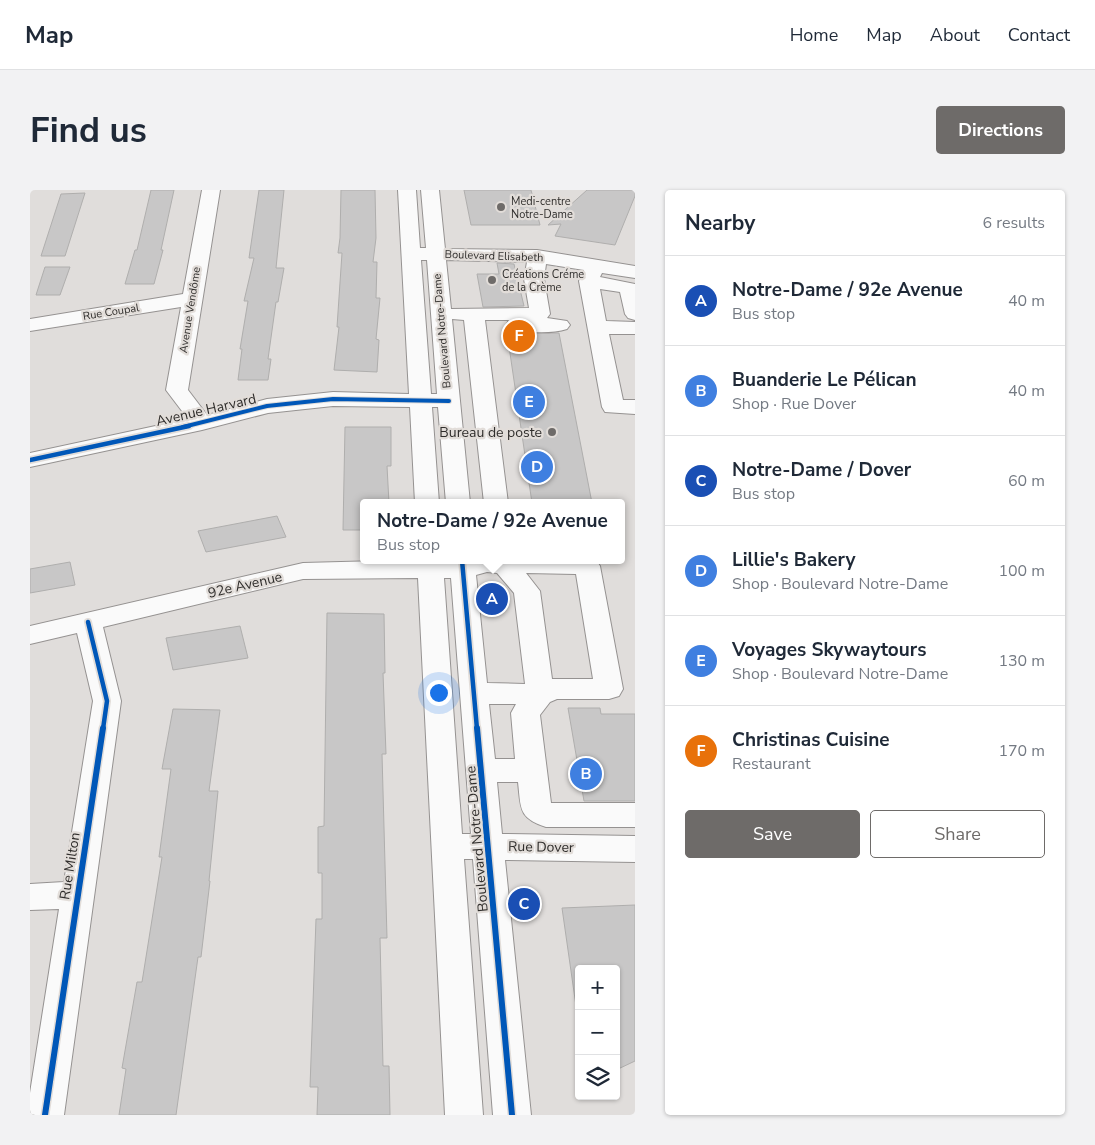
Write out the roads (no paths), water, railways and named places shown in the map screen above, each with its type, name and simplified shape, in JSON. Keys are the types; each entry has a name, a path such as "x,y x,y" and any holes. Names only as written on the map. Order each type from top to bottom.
{"street":[{"name":"Avenue Vendôme","path":"202,424 177,390 191,298 211,190"},
{"name":"Boulevard Notre-Dame","path":"407,190 427,499"},
{"name":"Boulevard Notre-Dame","path":"430,190 458,499"},
{"path":"468,239 507,247"},
{"name":"Boulevard Elisabeth","path":"412,254 435,254 507,247 535,248 592,273 635,272"},
{"path":"442,320 462,327 475,319 540,314 534,279 535,248"},
{"path":"635,314 629,288 592,273 597,327 613,407 635,407"},
{"name":"Rue Coupal","path":"30,325 191,298"},
{"path":"475,319 560,325"},
{"path":"475,319 496,499"},
{"path":"597,327 635,328"},
{"name":"Avenue Harvard","path":"30,460 202,424 267,406 333,399 448,401"},
{"path":"454,465 492,466"},
{"name":"92e Avenue","path":"30,635 303,571 487,564"},
{"path":"505,564 527,591 540,695 525,713 535,805 541,814 546,815 635,815"},
{"name":"92e Avenue","path":"540,695 554,689 609,689 587,566 545,564"},
{"name":"Boulevard Notre-Dame","path":"431,565 464,1115"},
{"name":"Boulevard Notre-Dame","path":"463,565 512,1115"},
{"name":"Rue Milton","path":"45,1115 107,700 88,622"},
{"path":"475,694 540,695"},
{"path":"482,770 531,771"},
{"name":"Rue Dover","path":"447,846 635,849"},
{"path":"30,896 77,895"}],"place":[{"name":"Medi-centre Notre-Dame","path":"501,207"},
{"name":"Créations Créme de la Crème","path":"492,280"},
{"name":"Christinas Cuisine","path":"519,336"},
{"name":"Voyages Skywaytours","path":"529,402"},
{"name":"Bureau de poste","path":"552,432"},
{"name":"Lillie's Bakery","path":"537,467"},
{"name":"Notre-Dame / 92e Avenue","path":"492,599"},
{"name":"Buanderie Le Pélican","path":"586,774"},
{"name":"Notre-Dame / Dover","path":"524,904"}]}
